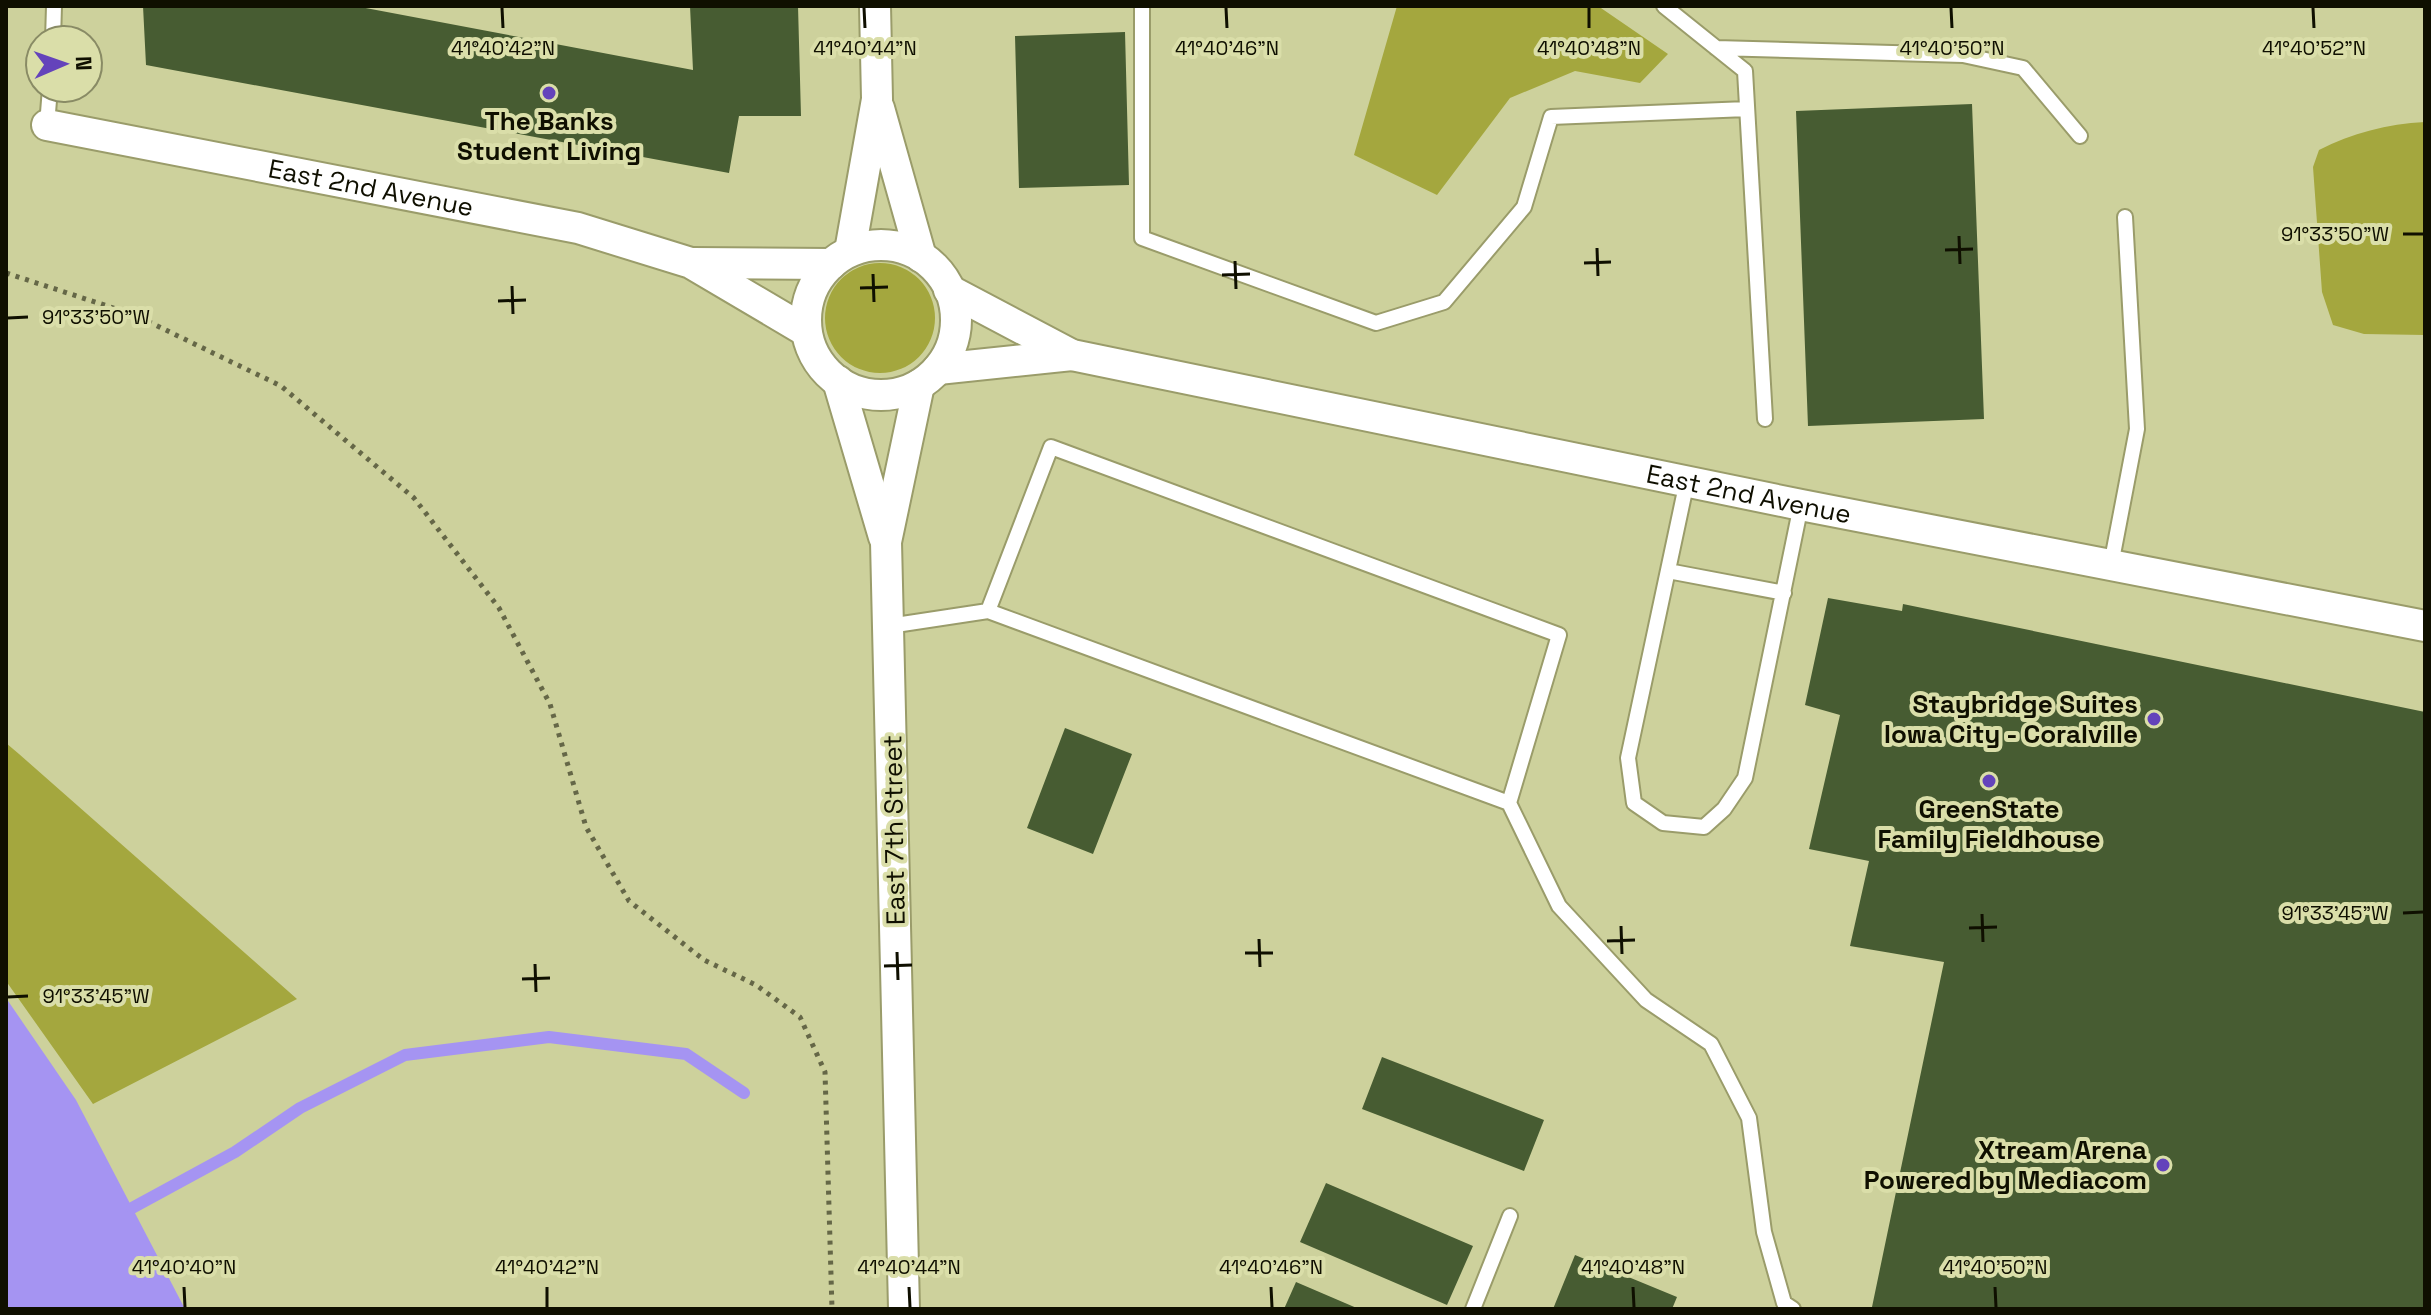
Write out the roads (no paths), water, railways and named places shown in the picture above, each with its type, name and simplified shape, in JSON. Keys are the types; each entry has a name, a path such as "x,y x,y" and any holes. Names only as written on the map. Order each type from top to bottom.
{"street":[{"path":"875,6 877,99 921,257"},
{"path":"840,258 877,99"},
{"name":"East 2nd Avenue","path":"47,125 578,228 691,263 806,331"},
{"path":"865,245 888,245 910,250 921,257 944,279 953,299 956,324 950,348 928,377 897,394 872,395 848,388 828,374 814,354 806,331 806,308 813,286 840,258 865,245"},
{"name":"East 2nd Avenue","path":"691,263 840,258"},
{"name":"East 2nd Avenue","path":"949,290 1072,355 1801,505 2425,626"},
{"name":"East 2nd Avenue","path":"928,377 1072,355"},
{"name":"East 7th Street","path":"886,542 928,377"},
{"name":"East 7th Street","path":"838,381 886,542 904,1309"}],"lane":[{"path":"1142,6 1142,238 1376,323 1444,302 1524,207 1551,117 1747,109"},
{"path":"1664,6 1745,71 1765,419"},
{"path":"1716,48 1963,55 2023,68 2080,136"},
{"path":"47,125 49,104"},
{"path":"2111,565 2137,429 2125,217"},
{"path":"988,611 1051,447 1559,635 1509,803 1559,906 1646,1000 1711,1044 1749,1118 1764,1232 1784,1303 1793,1309"},
{"path":"1687,480 1628,758 1634,803 1663,823 1704,827 1724,809 1745,778 1801,505"},
{"path":"1668,571 1784,593"},
{"path":"889,626 988,611 1509,803"},
{"path":"1473,1309 1510,1216"}],"waterway":[{"path":"132,1208 235,1152 300,1108 405,1055 549,1037 686,1054 744,1093"}],"place":[{"name":"The Banks Student Living","path":"549,93"},
{"name":"Staybridge Suites Iowa City - Coralville","path":"2154,719"},
{"name":"GreenState Family Fieldhouse","path":"1989,781"},
{"name":"Xtream Arena Powered by Mediacom","path":"2163,1165"}]}
